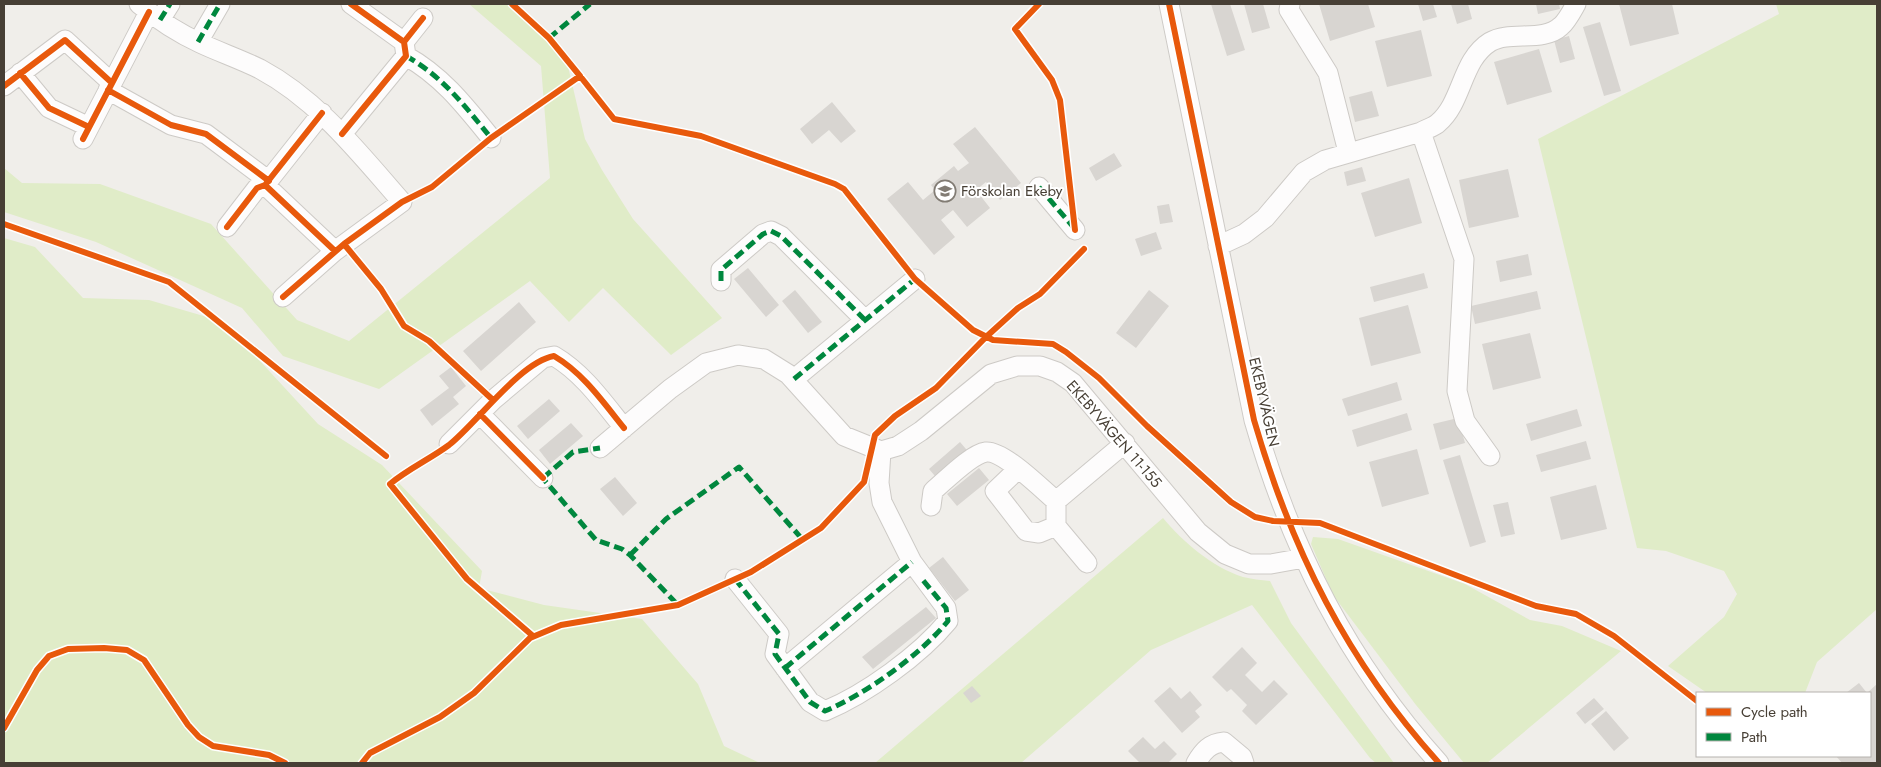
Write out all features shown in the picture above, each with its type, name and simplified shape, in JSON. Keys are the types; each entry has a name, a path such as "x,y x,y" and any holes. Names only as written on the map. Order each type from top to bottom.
{"street":[{"path":"20,73 49,108 86,133 149,12 170,4"},
{"path":"198,42 220,4"},
{"path":"351,4 427,67 454,93 491,138"},
{"name":"EKEBYVÄGEN","path":"1169,4 1256,428 1268,471 1304,558 1335,622 1400,719 1439,763"},
{"path":"1290,4 1289,10 1328,73 1348,152"},
{"path":"1218,246 1244,234 1265,218 1304,172 1325,160 1421,132 1438,124 1451,107 1469,68 1479,52 1491,41 1543,34 1560,27 1576,4"},
{"path":"149,12 198,42 259,69 295,91 322,113 402,202 335,251 283,297"},
{"path":"342,134 405,49 423,18"},
{"path":"4,86 65,40 110,87 171,125 206,134 267,183 335,251"},
{"path":"227,227 257,188 267,183 322,113"},
{"path":"1421,132 1464,259 1456,391 1465,422 1490,456"},
{"path":"1039,188 1075,230"},
{"path":"721,281 721,270 763,234 772,232 780,236 864,320"},
{"path":"794,380 914,278"},
{"path":"600,448 670,389 706,363 738,355 764,359 794,380 844,436 881,451 879,483 882,502 922,579 946,608 948,621 938,633 875,684 825,711 810,702 775,654 779,634 735,579"},
{"path":"450,444 493,400 543,358 554,356 564,362 590,386 624,428"},
{"name":"EKEBYVÄGEN 11-155","path":"881,451 898,446 921,431 992,374 1018,366 1040,366 1057,372 1073,383 1198,532 1225,554 1249,564 1271,564 1304,558"},
{"path":"480,414 542,478"},
{"path":"1056,501 1125,443"},
{"path":"931,506 932,491 981,454 995,452 1056,501 1056,526 1087,563"},
{"path":"1018,469 995,491 1026,531 1039,533 1056,526"},
{"path":"785,668 912,562"},
{"path":"1196,763 1202,753 1214,743 1224,742 1242,757 1244,763"}],"green space":[{"path":"469,4 510,4 567,62 585,139 602,170 633,219 722,318 671,355 603,288 569,322 530,281 379,389 283,356 242,308 96,242 4,212 4,168 22,183 100,184 211,224 297,320 349,341 550,178 541,66"},
{"path":"1776,4 1877,4 1877,609 1817,662 1805,692 1706,692 1668,666 1724,617 1737,594 1724,571 1666,551 1637,548 1538,139 1779,14"},
{"path":"4,238 35,247 83,298 149,300 224,322 318,424 382,465 482,571 479,588 544,605 642,619 698,684 724,746 760,763 4,763"},
{"path":"1163,518 1189,545 1220,567 1243,577 1270,581 1291,623 1394,763 1376,763 1370,758 1252,605 1151,650 1021,763 875,763"},
{"path":"1313,537 1338,539 1465,584 1530,620 1562,626 1621,651 1487,763 1464,763 1416,705 1333,595 1311,544"}],"building":[{"path":"1211,4 1230,4 1245,50 1227,56"},
{"path":"1244,4 1263,4 1270,28 1252,33"},
{"path":"1319,4 1368,4 1375,27 1330,41"},
{"path":"1418,4 1433,4 1437,17 1423,21"},
{"path":"1451,4 1468,4 1472,19 1457,24"},
{"path":"1536,4 1559,4 1560,9 1538,14"},
{"path":"1619,4 1672,4 1679,34 1630,46"},
{"path":"1600,22 1621,91 1604,96 1583,27"},
{"path":"1421,30 1432,76 1387,87 1375,41"},
{"path":"1569,36 1575,59 1560,63 1554,40"},
{"path":"1539,49 1552,92 1507,105 1494,62"},
{"path":"1372,91 1379,116 1355,122 1349,97"},
{"path":"832,102 856,131 841,143 829,130 812,144 800,129"},
{"path":"975,127 1021,183 1000,200 986,182 976,190 990,208 967,227 953,210 941,220 955,237 934,255 887,199 908,182 923,200 935,190 931,185 954,166 958,171 969,163 953,144"},
{"path":"1114,153 1122,166 1096,181 1089,168"},
{"path":"1362,167 1366,181 1347,186 1344,172"},
{"path":"1508,169 1519,217 1469,228 1459,180"},
{"path":"1409,178 1422,223 1375,237 1361,193"},
{"path":"1169,204 1173,222 1160,224 1157,206"},
{"path":"1156,232 1162,249 1141,256 1135,239"},
{"path":"1528,254 1532,275 1500,282 1496,261"},
{"path":"748,268 779,305 766,317 734,279"},
{"path":"1424,273 1428,288 1374,302 1370,287"},
{"path":"795,290 822,322 808,333 782,301"},
{"path":"1149,290 1169,306 1136,348 1116,333"},
{"path":"1537,291 1541,309 1475,324 1471,306"},
{"path":"519,302 536,322 481,371 463,351"},
{"path":"1408,305 1421,353 1371,366 1359,318"},
{"path":"1530,333 1541,378 1493,390 1482,344"},
{"path":"451,367 466,386 453,397 459,404 432,426 420,410 449,388 439,376"},
{"path":"1397,382 1402,400 1348,416 1342,399"},
{"path":"549,399 560,411 528,439 517,426"},
{"path":"1577,409 1582,426 1531,441 1526,424"},
{"path":"1407,413 1412,430 1357,447 1352,430"},
{"path":"1458,418 1465,443 1440,450 1433,424"},
{"path":"571,423 583,436 550,464 539,450"},
{"path":"1586,441 1591,459 1541,472 1536,455"},
{"path":"960,442 971,455 940,482 929,469"},
{"path":"1417,449 1429,494 1382,507 1369,462"},
{"path":"1460,455 1486,542 1470,547 1443,460"},
{"path":"979,468 989,480 957,506 947,494"},
{"path":"615,477 637,503 623,516 600,489"},
{"path":"1596,485 1607,529 1561,540 1550,497"},
{"path":"1508,502 1515,534 1501,537 1493,505"},
{"path":"943,557 969,590 955,601 929,568"},
{"path":"926,607 936,618 873,669 862,657"},
{"path":"1242,647 1257,663 1245,675 1262,692 1274,680 1288,694 1256,725 1242,711 1247,705 1231,689 1227,692 1212,677"},
{"path":"1859,683 1866,692 1847,692"},
{"path":"1877,684 1877,763 1842,763 1837,757 1871,757 1871,692 1868,692"},
{"path":"972,686 981,696 971,703 963,693"},
{"path":"1170,687 1181,699 1190,691 1202,705 1195,711 1200,717 1182,733 1154,701"},
{"path":"1594,698 1604,709 1585,724 1576,713"},
{"path":"1606,711 1629,738 1614,751 1591,724"},
{"path":"1143,737 1155,749 1164,741 1177,754 1170,763 1140,763 1128,751"}],"marked path":[{"path":"160,20 170,4"},
{"path":"198,42 220,4"},
{"path":"549,38 590,4"},
{"path":"406,56 442,82 491,138"},
{"path":"1039,187 1074,228"},
{"path":"721,281 721,270 763,234 771,231 781,236 864,319"},
{"path":"794,379 915,279"},
{"path":"543,478 573,452 600,448"},
{"path":"630,555 666,519 739,467 803,540"},
{"path":"540,475 596,540 622,549 630,555 678,605"},
{"path":"785,668 912,562"},
{"path":"735,579 779,634 775,654 810,702 825,711 858,695 908,660 948,621 946,608 922,579"}],"cycle path":[{"path":"351,4 404,42"},
{"path":"512,4 549,38 580,76"},
{"path":"1039,4 1015,29 1052,80 1060,100 1075,230"},
{"path":"1169,4 1254,420 1269,468 1305,559 1326,602 1350,644 1406,724 1439,763"},
{"path":"83,139 149,12"},
{"path":"342,134 406,56 404,42 423,18"},
{"path":"4,86 65,40 112,83"},
{"path":"20,73 49,108 89,127"},
{"path":"283,297 344,244 402,202 432,187 491,138 580,76 614,119 701,136 835,184 844,189 915,279 973,330 993,340 1053,344 1066,352 1099,378 1147,426 1231,502 1255,517 1273,521 1320,523 1536,606 1576,614 1614,636 1696,700"},
{"path":"108,90 171,125 206,134 269,181"},
{"path":"227,227 257,188 265,185 322,113"},
{"path":"265,185 335,251"},
{"path":"4,224 169,282 386,456"},
{"path":"344,244 381,289 404,326 429,341 493,400"},
{"path":"362,763 370,753 440,717 474,693 530,638 561,625 678,605 751,572 821,528 864,482 875,435 895,416 936,388 986,337 1018,308 1040,294 1084,249"},
{"path":"533,636 467,579 390,484 449,445 499,394 527,369 554,356 583,379 624,428"},
{"path":"480,414 543,478"},
{"path":"4,728 37,670 49,656 68,649 104,648 127,650 144,660 188,725 199,737 213,746 269,755 285,763"}],"place":[{"name":"Förskolan Ekeby","path":"945,191"}]}
